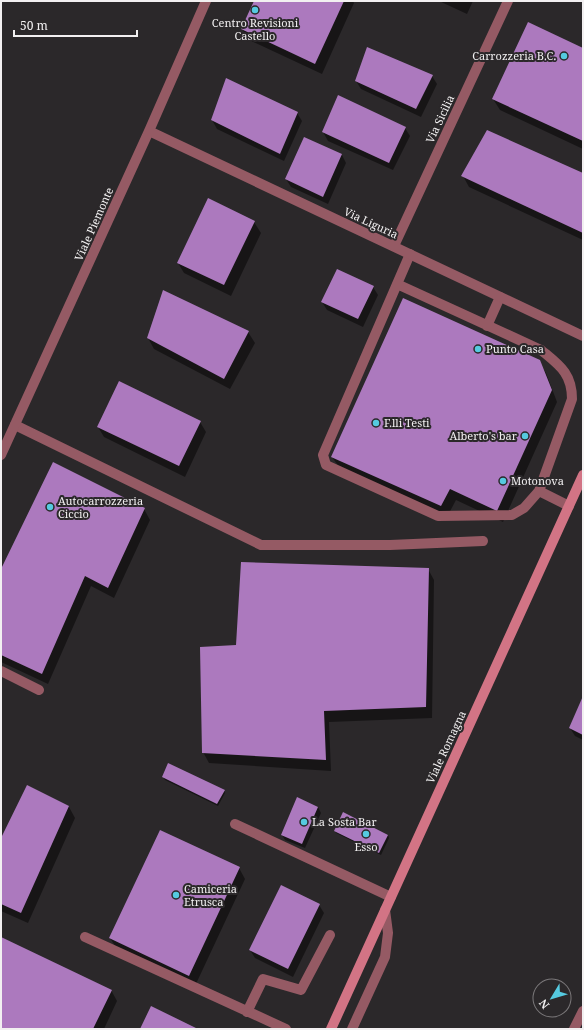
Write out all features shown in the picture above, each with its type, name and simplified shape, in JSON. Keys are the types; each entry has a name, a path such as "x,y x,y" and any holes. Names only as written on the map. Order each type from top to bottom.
{"main road":[{"name":"Viale Romagna","path":"331,1029 583,475"}],"street":[{"name":"Viale Piemonte","path":"1,455 149,131 206,1"},
{"name":"Via Sicilia","path":"394,246 508,1"},
{"name":"Via Liguria","path":"149,131 583,336"},
{"path":"398,284 541,350 558,363 568,376 572,388 572,399 539,491 524,508 512,515 438,516 326,465 323,456 410,254"},
{"path":"487,326 500,297"},
{"path":"15,425 261,545 390,545 483,541"},
{"path":"539,491 569,506"},
{"path":"1,671 39,690"},
{"path":"235,824 391,897"},
{"path":"352,1029 385,957 388,933 385,910"},
{"path":"247,1012 263,979 301,990 330,935"},
{"path":"85,937 286,1029"},
{"path":"574,1029 583,1011"}],"building":[{"path":"254,1 344,1 315,64 241,29"},
{"path":"528,22 583,48 583,141 492,99"},
{"path":"367,47 433,75 416,109 355,81"},
{"path":"226,78 298,112 280,154 211,120"},
{"path":"338,95 406,127 389,163 322,132"},
{"path":"487,130 583,173 583,233 461,176"},
{"path":"304,137 342,154 323,197 285,179"},
{"path":"208,198 255,221 224,285 177,263"},
{"path":"337,269 374,286 358,319 321,302"},
{"path":"163,290 249,331 224,379 147,338"},
{"path":"403,298 540,360 552,390 497,511 450,489 441,506 331,457"},
{"path":"119,381 201,421 179,466 97,427"},
{"path":"53,462 145,508 108,588 85,576 42,674 1,655 1,569"},
{"path":"241,562 429,568 426,707 324,711 326,760 202,753 200,647 236,645"},
{"path":"583,696 583,735 569,728"},
{"path":"168,763 225,790 217,804 162,777"},
{"path":"27,785 69,806 21,913 1,904 1,838"},
{"path":"297,797 318,807 302,844 281,835"},
{"path":"343,812 388,835 379,853 334,831"},
{"path":"160,830 240,867 189,976 109,938"},
{"path":"281,885 320,904 288,969 249,950"},
{"path":"1,937 112,990 93,1029 1,1029"},
{"path":"151,1006 198,1029 140,1029"}],"place":[{"name":"Centro Revisioni Castello","path":"255,10"},
{"name":"Carrozzeria B.C.","path":"564,56"},
{"name":"Punto Casa","path":"478,349"},
{"name":"F.lli Testi","path":"376,423"},
{"name":"Alberto's bar","path":"525,436"},
{"name":"Motonova","path":"503,481"},
{"name":"Autocarrozzeria Ciccio","path":"50,507"},
{"name":"La Sosta Bar","path":"304,822"},
{"name":"Esso","path":"366,834"},
{"name":"Camiceria Etrusca","path":"176,895"}]}
